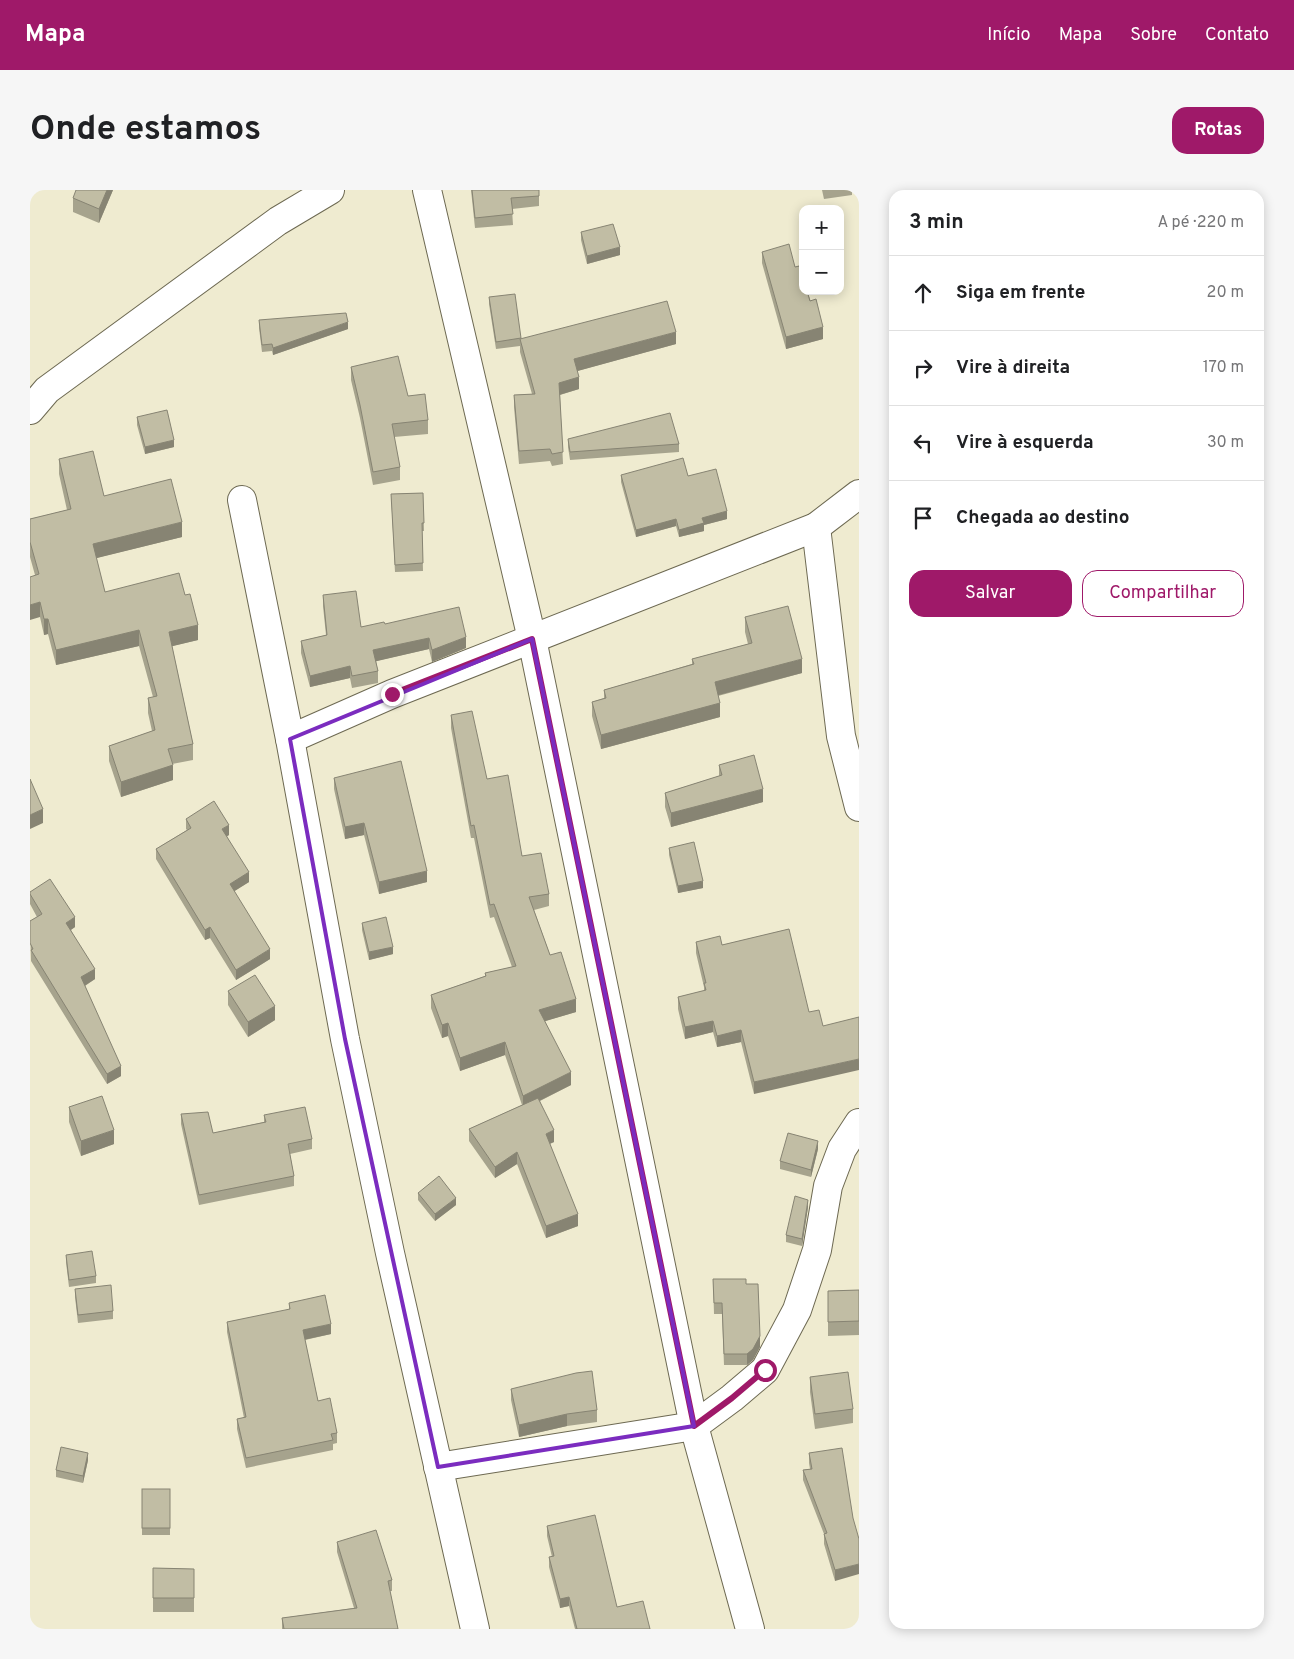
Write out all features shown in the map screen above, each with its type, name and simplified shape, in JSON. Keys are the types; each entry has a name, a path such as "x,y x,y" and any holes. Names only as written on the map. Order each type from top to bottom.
{"street":[{"path":"30,410 47,390 278,221 330,190"},
{"path":"427,190 532,639 694,1426 750,1629"},
{"path":"290,739 392,694 816,526 859,494"},
{"path":"242,500 290,739 344,1039 475,1629"},
{"path":"816,526 840,736 859,808"},
{"path":"438,1467 694,1426 732,1398 765,1370 797,1310 816,1250 828,1186 842,1149 859,1123"}],"highlighted area":[{"path":"532,639 694,1426 438,1467 345,1039 290,739"}],"building":[{"path":"76,190 107,190 99,209 73,198"},
{"path":"472,190 539,190 539,196 511,198 513,214 475,218"},
{"path":"613,224 620,247 587,256 581,232"},
{"path":"789,244 795,267 799,266 799,295 808,295 810,301 816,299 823,327 786,337 762,252"},
{"path":"515,294 521,338 496,342 489,297"},
{"path":"667,301 676,332 574,359 579,377 559,383 563,452 552,454 550,449 519,451 514,395 535,394 520,339"},
{"path":"346,313 348,322 273,348 272,344 262,345 259,320"},
{"path":"398,356 408,396 425,394 428,420 392,424 400,467 373,472 351,367"},
{"path":"167,410 174,440 145,447 137,417"},
{"path":"670,413 679,444 570,452 568,439"},
{"path":"93,451 104,496 171,479 182,522 93,544 105,592 179,573 185,595 190,594 198,625 169,632 193,744 168,749 173,765 121,782 109,746 155,730 148,698 157,696 139,630 56,650 48,619 44,619 40,602 30,605 30,577 39,574 30,542 30,519 71,509 59,459"},
{"path":"683,458 688,476 716,469 727,511 702,518 704,523 679,530 676,519 636,530 621,475"},
{"path":"423,493 423,563 395,565 391,494"},
{"path":"356,591 361,627 384,622 385,624 459,607 466,637 432,650 429,638 373,650 378,671 352,676 350,666 310,676 301,641 327,635 323,595"},
{"path":"788,606 802,659 715,682 720,703 601,735 592,702 606,698 604,690 694,664 692,659 752,643 745,617"},
{"path":"472,711 487,779 508,775 522,856 541,853 549,894 529,897 550,955 561,952 576,999 539,1010 571,1072 523,1096 505,1042 460,1058 448,1023 442,1025 431,995 486,976 485,973 516,966 494,904 490,905 474,825 471,826 451,715"},
{"path":"754,755 763,789 671,813 665,793 722,775 719,765"},
{"path":"401,761 427,871 379,882 364,823 345,827 334,778"},
{"path":"30,779 43,809 30,815"},
{"path":"214,801 229,825 222,829 249,872 230,884 270,949 236,970 210,927 205,930 156,849 191,828 186,819"},
{"path":"694,842 703,881 678,886 669,848"},
{"path":"50,879 75,917 66,923 95,969 81,977 121,1066 107,1074 31,950 33,949 30,943 30,921 42,914 30,892"},
{"path":"386,917 393,947 369,952 362,923"},
{"path":"789,929 809,1012 819,1010 823,1026 859,1017 859,1059 754,1082 741,1030 717,1036 713,1021 685,1027 678,997 706,990 696,942 720,936 722,945"},
{"path":"255,975 275,1006 248,1022 228,991"},
{"path":"102,1096 114,1130 81,1141 69,1107"},
{"path":"538,1098 554,1130 546,1134 578,1214 546,1226 517,1152 495,1167 469,1129"},
{"path":"305,1107 312,1139 288,1144 294,1176 199,1195 181,1114 208,1112 213,1133 266,1122 264,1115"},
{"path":"788,1133 818,1141 811,1170 780,1161"},
{"path":"439,1176 456,1198 435,1214 418,1193"},
{"path":"795,1196 808,1200 802,1239 786,1235"},
{"path":"92,1251 96,1276 69,1280 66,1255"},
{"path":"713,1279 746,1279 746,1284 758,1284 760,1336 753,1349 747,1354 724,1354 722,1303 714,1303"},
{"path":"111,1285 113,1311 78,1315 75,1289"},
{"path":"859,1290 859,1321 828,1322 828,1291"},
{"path":"325,1295 331,1324 303,1330 318,1401 330,1398 337,1433 331,1434 333,1440 246,1458 237,1419 246,1417 227,1322 290,1309 289,1303"},
{"path":"592,1371 597,1410 567,1414 519,1425 511,1389 576,1373"},
{"path":"848,1372 853,1409 815,1414 810,1377"},
{"path":"61,1447 88,1453 83,1476 56,1470"},
{"path":"842,1448 853,1518 859,1539 859,1564 835,1570 824,1534 827,1533 803,1470 812,1469 809,1453"},
{"path":"142,1489 170,1489 170,1528 142,1528"},
{"path":"595,1515 617,1607 643,1601 650,1629 577,1629 569,1597 560,1599 549,1557 554,1556 547,1526"},
{"path":"376,1530 392,1580 388,1581 398,1629 284,1629 282,1618 357,1608 337,1542"},
{"path":"153,1568 194,1569 194,1598 153,1598"}],"route":[{"path":"392,694 532,639 694,1426 732,1398 765,1370"}]}
